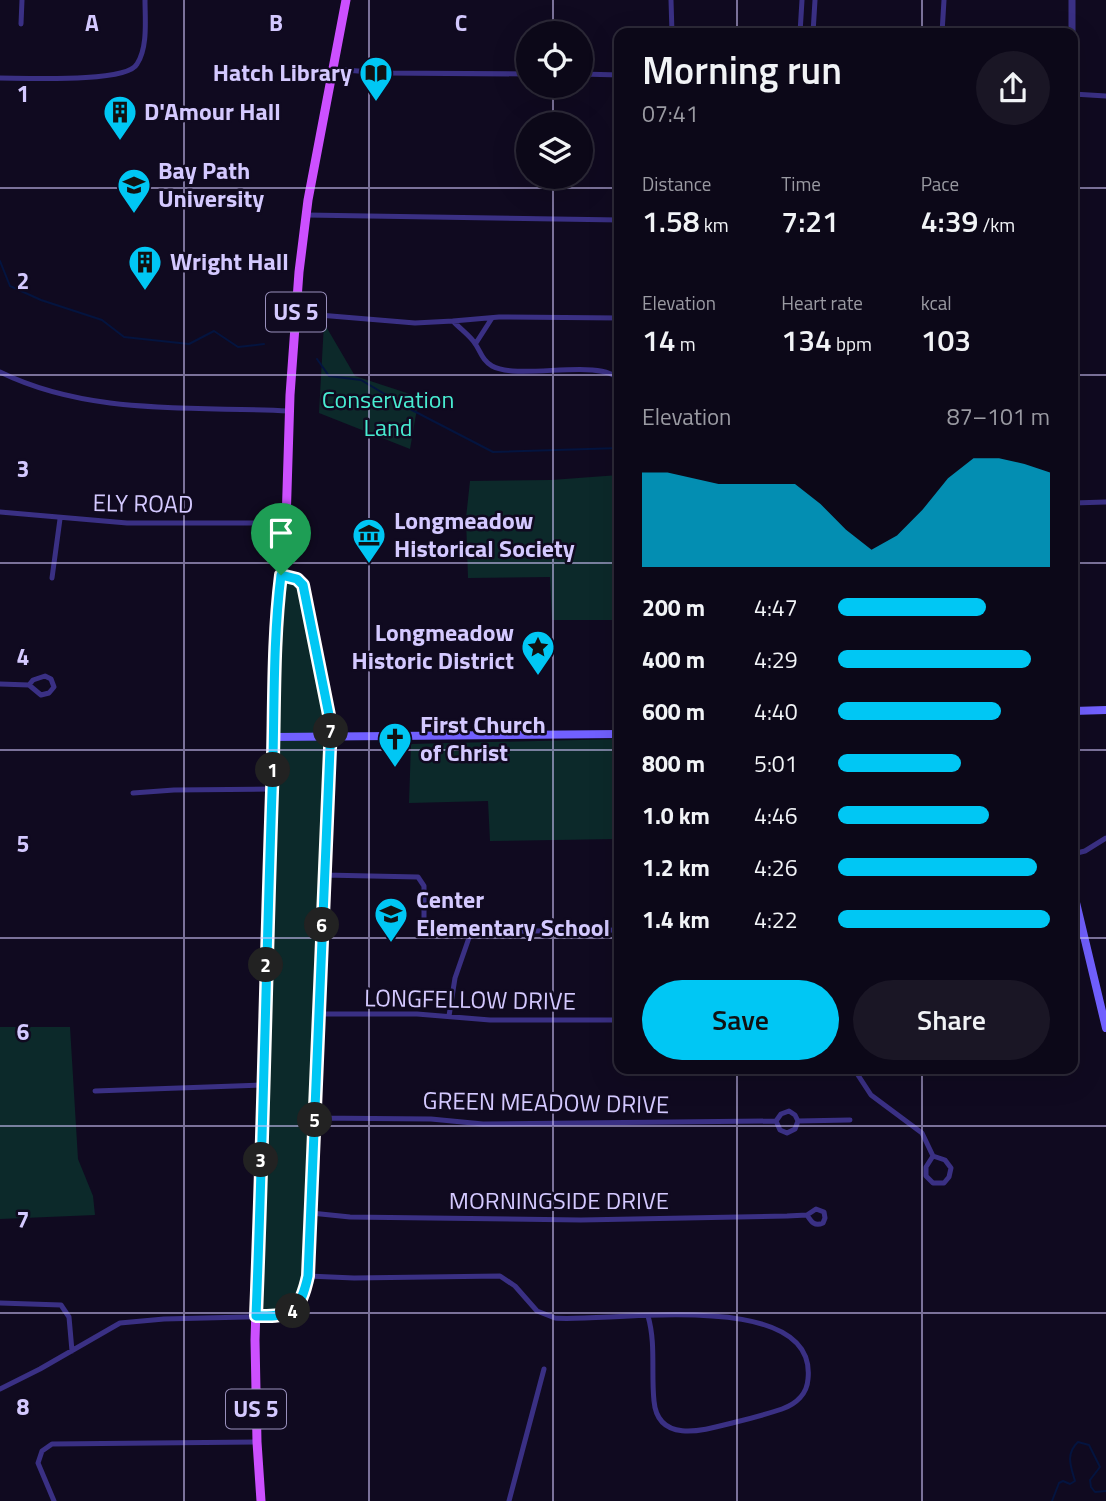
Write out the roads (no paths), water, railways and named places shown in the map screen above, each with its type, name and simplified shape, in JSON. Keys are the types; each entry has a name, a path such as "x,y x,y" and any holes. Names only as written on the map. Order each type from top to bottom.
{"main road":[{"name":"US 5","path":"261,1501 257,1442 256,1316 274,652 286,523 295,313 306,215 345,0"},
{"path":"1078,712 1106,710"},
{"path":"273,737 614,734"},
{"path":"1078,911 1106,1028"}],"street":[{"path":"21,24 22,0"},
{"path":"0,78 98,77 131,71 139,62 142,51 145,0"},
{"path":"671,0 672,28"},
{"path":"800,28 802,0"},
{"path":"813,28 815,0"},
{"path":"942,28 944,0"},
{"path":"1072,0 1072,28"},
{"path":"332,69 394,73 516,74"},
{"path":"593,74 614,75"},
{"path":"1078,94 1106,96"},
{"path":"306,215 614,220"},
{"path":"295,313 415,323 492,317 614,318"},
{"path":"476,343 492,317"},
{"path":"453,321 476,343 482,357 495,367 514,370 586,371 614,375"},
{"path":"0,372 54,393 104,404 289,411"},
{"path":"1078,503 1106,502"},
{"name":"ELY ROAD","path":"0,512 127,523 286,523"},
{"path":"52,578 61,519"},
{"path":"0,1390 122,1322 282,1315 296,1309 303,1298 308,1276 331,736 329,712 303,585 297,579 281,575"},
{"path":"0,684 29,685 41,695 49,693 54,687 51,679 45,676 33,680 29,685"},
{"path":"133,793 272,789"},
{"path":"1078,852 1106,838"},
{"path":"324,875 413,876 421,879 425,892 424,928 431,932 614,930"},
{"path":"449,1016 455,978 471,932"},
{"name":"LONGFELLOW DRIVE","path":"319,1014 449,1016 490,1020 614,1020"},
{"path":"857,1074 871,1095 922,1133 933,1156 945,1160 951,1168 944,1183 933,1183 926,1176 926,1167 933,1156"},
{"path":"95,1091 264,1084"},
{"name":"GREEN MEADOW DRIVE","path":"789,1111 798,1121 795,1129 786,1133 780,1130 776,1121 781,1114 789,1111"},
{"name":"GREEN MEADOW DRIVE","path":"315,1118 431,1119 483,1124 776,1121"},
{"name":"GREEN MEADOW DRIVE","path":"798,1121 850,1120"},
{"name":"MORNINGSIDE DRIVE","path":"310,1213 350,1217 581,1220 807,1215"},
{"path":"308,1276 500,1276 515,1286 537,1311 555,1318 648,1316 727,1316 772,1328 791,1338 802,1350 808,1374 806,1388 796,1404 765,1414 706,1430 681,1431 671,1428 659,1418 654,1406 653,1336 648,1316"},
{"path":"0,1302 62,1306 69,1317 72,1351"},
{"path":"509,1501 544,1368"},
{"path":"54,1501 38,1463 42,1451 52,1444 257,1442"}],"waterway":[{"path":"0,261 10,286 41,300 102,320 124,337 189,344 214,331 238,347 264,344"},
{"path":"317,359 329,376 361,380 493,452 614,448"},
{"path":"1052,1501 1059,1483 1063,1481 1070,1484 1075,1481 1070,1456 1078,1442 1089,1445 1100,1467 1090,1480 1091,1487 1095,1492 1106,1491"}],"place":[{"name":"Hatch Library","path":"376,103"},
{"name":"D'Amour Hall","path":"120,142"},
{"name":"Bay Path University","path":"134,215"},
{"name":"Wright Hall","path":"145,292"},
{"name":"Longmeadow Historical Society","path":"369,565"},
{"name":"Longmeadow Historic District","path":"538,677"},
{"name":"First Church of Christ","path":"395,769"},
{"name":"Center Elementary School","path":"391,944"}],"park label":[{"name":"Conservation Land","path":"388,414"}]}
